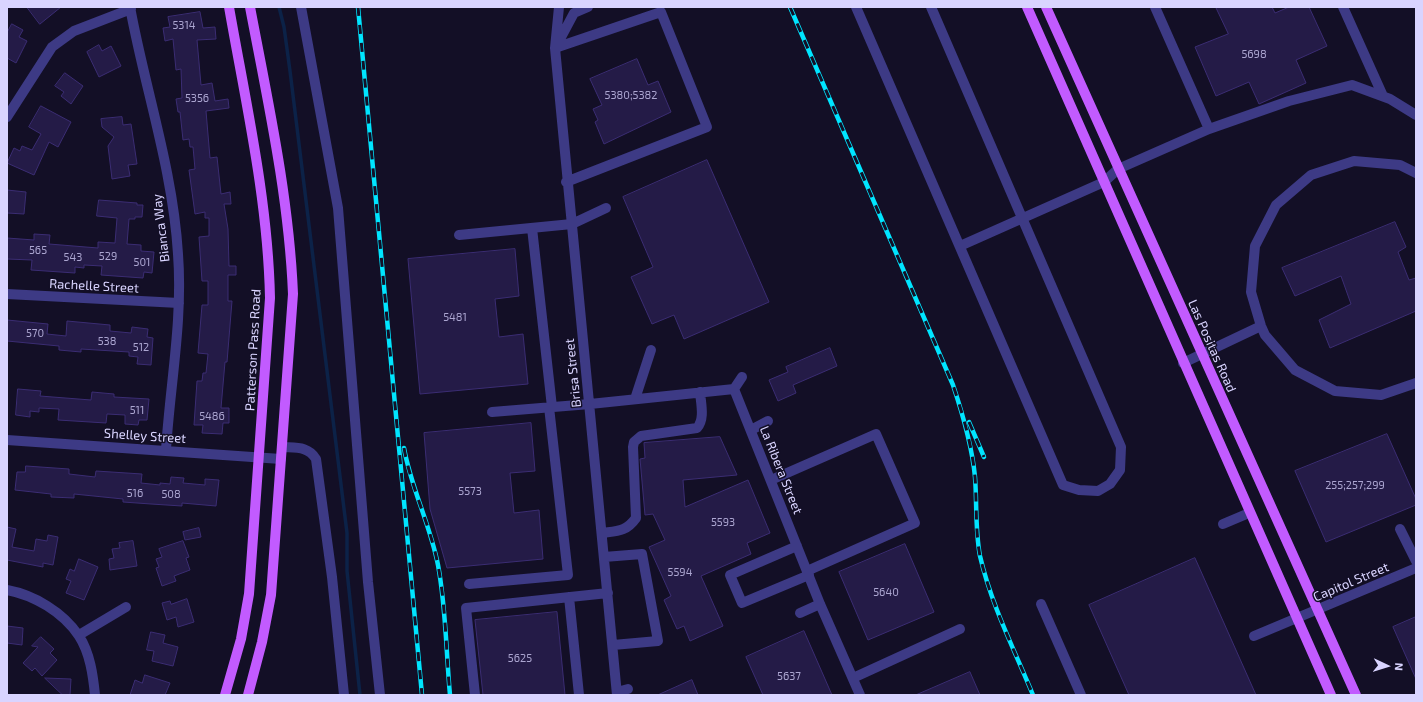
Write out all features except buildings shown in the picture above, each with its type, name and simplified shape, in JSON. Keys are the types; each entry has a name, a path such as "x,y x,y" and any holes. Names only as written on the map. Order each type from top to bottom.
{"main road":[{"name":"Patterson Pass Road","path":"225,695 236,661 245,617 251,571 269,327 270,264 262,189 229,7"},
{"path":"248,695 262,642 271,595 292,318 291,249 287,209 250,7"},
{"path":"1027,7 1249,513 1331,695"},
{"name":"Las Positas Road","path":"1046,7 1356,695"}],"street":[{"path":"301,7 338,208 367,566 380,695"},
{"name":"Brisa Street","path":"559,7 555,48 566,182 572,224 590,404 617,694"},
{"path":"555,48 574,13 588,7"},
{"path":"856,7 1063,485 1079,490 1098,491 1110,484 1120,470 1122,447 930,7"},
{"path":"1155,7 1209,129"},
{"path":"1343,7 1383,96"},
{"path":"7,117 52,47 74,31 131,8"},
{"name":"Bianca Way","path":"131,8 172,202 178,253 180,303 166,450"},
{"path":"555,48 661,12 707,127 566,182"},
{"path":"960,246 1104,182 1118,169 1209,129 1289,101 1352,85 1383,96 1416,115"},
{"path":"1416,173 1400,165 1354,161 1311,175 1276,205 1255,246 1251,292 1265,335 1295,370 1336,391 1381,395 1416,383"},
{"path":"459,235 572,224 606,208"},
{"path":"469,584 568,575 532,228"},
{"name":"Rachelle Street","path":"7,294 180,303"},
{"path":"1183,363 1261,326"},
{"path":"635,400 651,350"},
{"path":"492,412 635,400 734,389 742,377"},
{"name":"La Ribera Street","path":"734,389 820,604 860,695"},
{"path":"602,533 621,530 630,526 636,518 632,455 634,442 641,436 697,428 701,424 702,417 700,392"},
{"path":"750,430 768,421"},
{"path":"771,480 876,434 915,523 742,603 730,574 797,546"},
{"name":"Shelley Street","path":"7,440 281,459"},
{"path":"282,447 304,448 309,450 316,459 332,577 344,695"},
{"path":"1223,524 1249,513"},
{"path":"1400,529 1416,561"},
{"path":"604,557 642,554 658,641 613,646"},
{"name":"Capitol Street","path":"1254,636 1318,611 1416,568"},
{"path":"7,590 19,592 38,601 59,614 79,635 92,671 95,695"},
{"path":"475,695 466,608 608,593"},
{"path":"569,597 579,695"},
{"path":"800,613 820,604"},
{"path":"1041,604 1081,695"},
{"path":"79,635 126,607"},
{"path":"853,678 960,629"},
{"path":"617,694 628,689"}],"waterway":[{"path":"279,7 284,27 290,71 347,533 347,571 360,695"}],"railway":[{"path":"358,7 422,695"},
{"path":"790,7 953,385 967,430 974,465 977,536 980,556 990,592 1033,695"},
{"path":"969,422 984,457"},
{"path":"404,448 411,477 435,550 441,581 450,695"}]}
